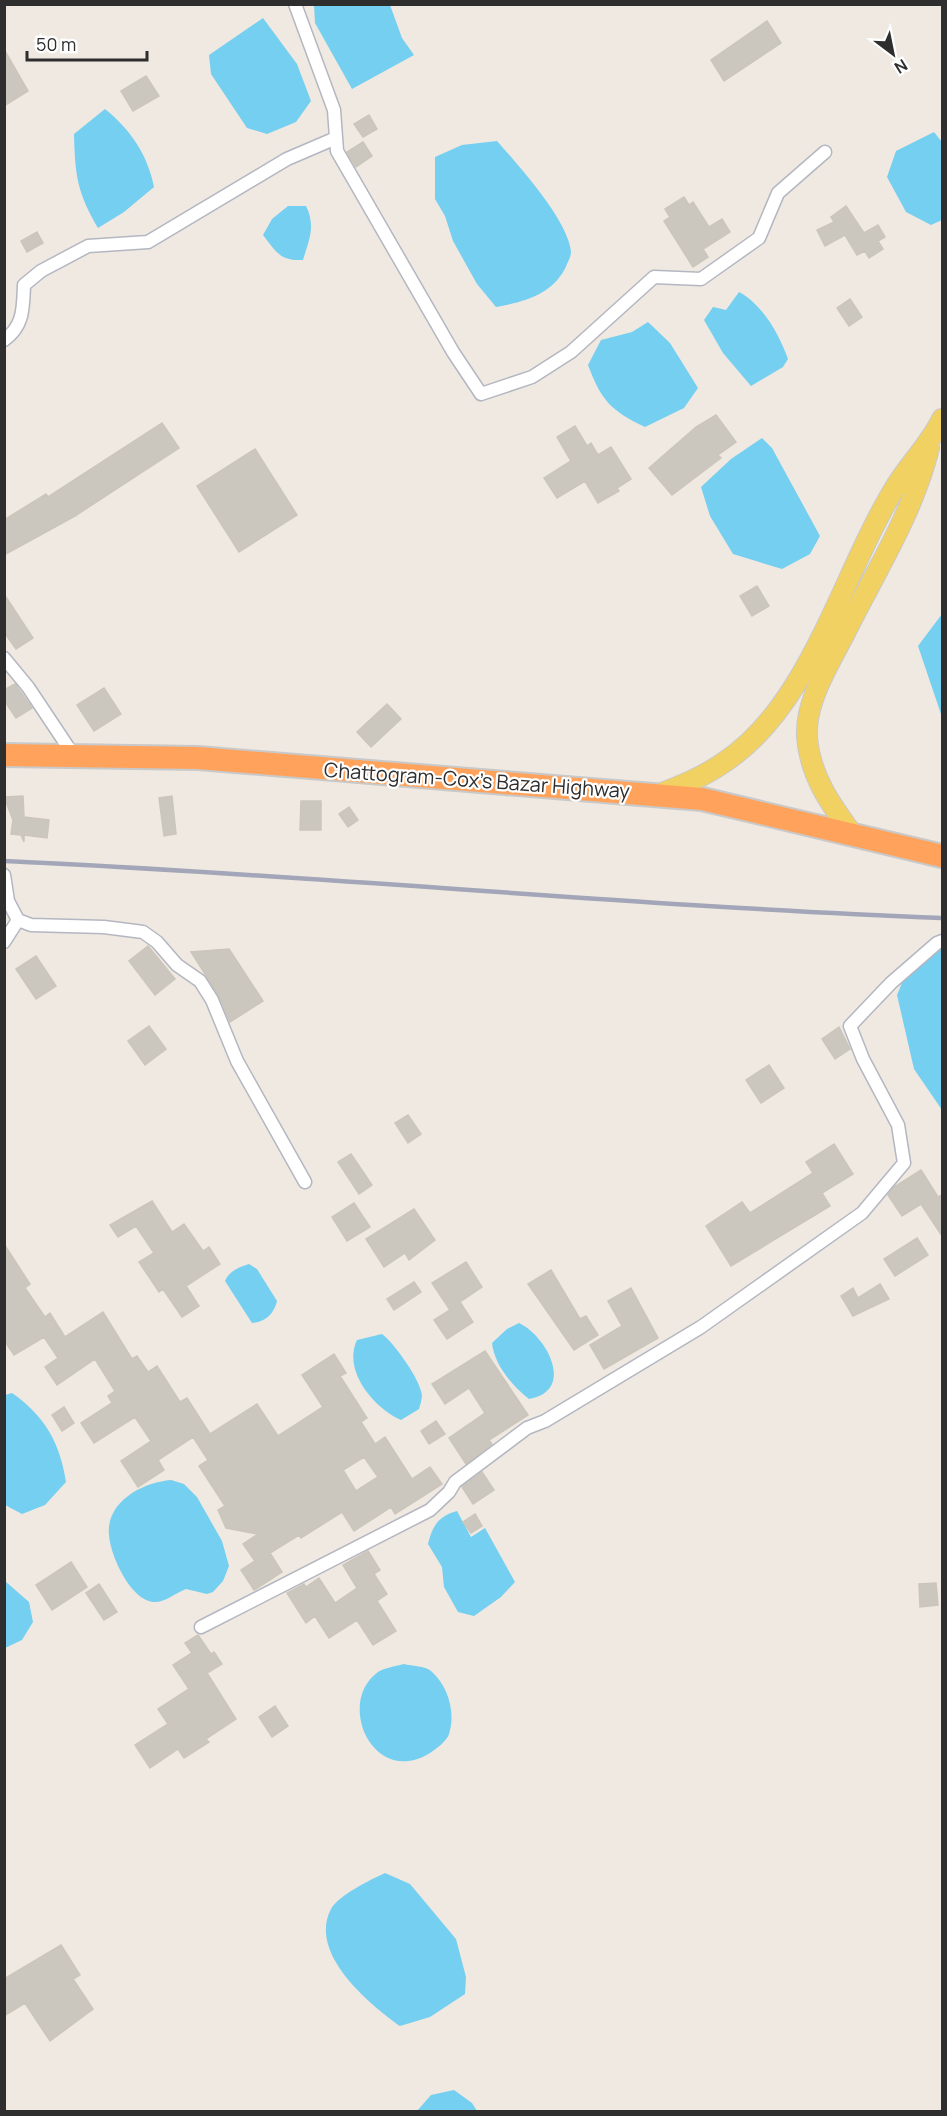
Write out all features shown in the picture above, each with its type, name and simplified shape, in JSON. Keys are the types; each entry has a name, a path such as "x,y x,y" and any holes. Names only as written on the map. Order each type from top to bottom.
{"highway":[{"name":"Chattogram-Cox's Bazar Highway","path":"4,755 198,758 702,799 942,856"}],"main road":[{"path":"657,795 692,781 724,763 752,740 770,720 800,677 896,486 930,442 942,419"},
{"path":"854,835 824,797 807,738 808,713 827,669 921,483 930,442"}],"street":[{"path":"295,4 334,110 337,151 453,352 481,394 532,377 571,352 654,277 701,279 759,238 778,193 825,152"},
{"path":"4,340 16,331 22,312 24,285 41,271 88,246 148,242 287,159 336,138"},
{"path":"4,658 28,687 74,756"},
{"path":"4,875 8,901 18,920 31,925 104,927 143,932 157,942 177,965 200,981 212,1000 237,1061 305,1182"},
{"path":"4,942 18,920"},
{"path":"201,1627 430,1510 455,1482 527,1428 545,1421 701,1327 862,1213 904,1163 898,1125 863,1059 850,1026 891,983 942,941"}],"water":[{"path":"314,5 390,5 402,38 414,55 352,89 315,23"},
{"path":"263,18 297,64 311,101 296,122 267,134 247,128 211,74 209,55"},
{"path":"105,109 137,144 147,164 154,187 124,212 98,228 78,183 74,134"},
{"path":"934,132 942,142 942,220 931,225 906,212 887,177 896,151"},
{"path":"497,141 552,209 568,238 571,251 562,274 547,289 528,299 496,307 477,284 453,241 445,216 435,199 435,157 462,145"},
{"path":"288,206 306,206 311,220 303,260 289,259 279,254 263,235 272,219"},
{"path":"739,292 763,312 780,340 788,359 783,367 751,386 723,353 704,320 713,307 726,310"},
{"path":"648,322 670,343 698,388 684,408 645,427 615,410 603,396 588,365 601,340 632,332"},
{"path":"762,438 772,448 820,536 810,554 782,569 733,554 710,516 701,487 731,459"},
{"path":"942,614 942,717 918,646"},
{"path":"942,948 942,1110 914,1069 897,995 907,971 934,949"},
{"path":"249,1264 257,1269 277,1301 274,1310 268,1316 252,1323 225,1281 232,1272"},
{"path":"519,1323 539,1339 552,1363 554,1375 551,1386 543,1394 529,1399 505,1374 493,1351 492,1343 507,1329"},
{"path":"382,1334 406,1362 417,1380 422,1395 419,1409 401,1420 391,1415 372,1398 357,1376 354,1364 357,1340"},
{"path":"12,1393 34,1411 49,1432 60,1455 66,1482 45,1505 22,1514 5,1505 5,1395"},
{"path":"171,1480 184,1484 197,1497 222,1541 229,1566 223,1581 213,1592 207,1594 186,1589 166,1599 153,1602 144,1599 136,1592 121,1572 111,1547 109,1527 116,1508 132,1493 151,1484"},
{"path":"457,1511 471,1537 485,1528 515,1582 501,1597 474,1616 458,1612 444,1587 442,1567 428,1544 437,1523 450,1513"},
{"path":"5,1581 29,1602 33,1622 22,1640 5,1648"},
{"path":"404,1664 425,1668 437,1677 449,1700 452,1717 449,1734 444,1742 430,1753 410,1761 392,1759 378,1751 367,1737 361,1720 360,1703 366,1686 378,1672"},
{"path":"385,1873 410,1884 456,1939 466,1977 465,1994 430,2017 400,2026 372,2004 345,1975 334,1959 328,1943 326,1926 331,1909 341,1898"},
{"path":"454,2090 472,2103 477,2111 417,2111 431,2095"}],"building":[{"path":"767,21 781,43 724,81 711,60"},
{"path":"4,49 28,91 4,106"},
{"path":"146,76 159,96 133,111 121,91"},
{"path":"369,115 377,129 363,137 354,124"},
{"path":"363,142 372,156 356,167 347,152"},
{"path":"684,197 689,205 693,202 709,227 722,219 730,232 703,249 708,257 693,267 664,221 670,217 665,209"},
{"path":"846,206 864,233 878,225 885,237 878,241 883,249 869,258 865,251 857,255 845,235 825,246 817,230 834,222 831,217"},
{"path":"37,232 43,243 27,252 21,241"},
{"path":"850,299 862,317 849,326 837,308"},
{"path":"716,415 736,442 718,455 721,458 672,495 649,468 696,427"},
{"path":"162,423 179,448 75,516 4,555 4,520 46,494 48,497"},
{"path":"575,426 587,446 591,443 598,455 611,447 631,479 617,488 619,491 598,503 585,481 557,498 544,478 571,461 557,437"},
{"path":"255,449 297,515 239,552 197,486"},
{"path":"757,586 769,606 752,616 740,596"},
{"path":"4,594 33,638 16,649 4,632"},
{"path":"15,684 32,708 16,718 4,700 4,690"},
{"path":"104,688 121,714 94,731 77,705"},
{"path":"387,704 401,719 371,747 357,732"},
{"path":"23,796 24,817 49,820 47,838 24,835 24,842 21,835 11,834 13,820 4,797"},
{"path":"172,796 176,834 164,836 159,798"},
{"path":"301,801 321,801 321,830 300,830"},
{"path":"349,807 358,820 348,827 339,814"},
{"path":"148,946 175,979 155,995 129,961"},
{"path":"229,949 263,1001 230,1022 219,996 191,952"},
{"path":"36,956 56,986 36,999 16,969"},
{"path":"149,1026 166,1049 145,1065 128,1041"},
{"path":"839,1027 850,1049 835,1059 822,1039"},
{"path":"769,1065 784,1088 761,1103 746,1080"},
{"path":"408,1115 421,1134 408,1143 395,1123"},
{"path":"834,1144 853,1174 822,1193 830,1206 731,1266 706,1226 742,1202 750,1213 813,1173 806,1162"},
{"path":"351,1154 372,1185 359,1194 338,1162"},
{"path":"921,1170 938,1197 942,1195 942,1236 921,1204 902,1216 888,1195 894,1187"},
{"path":"152,1201 172,1232 184,1224 203,1251 209,1247 220,1264 186,1286 199,1306 182,1317 163,1289 159,1292 139,1262 154,1253 136,1226 118,1237 110,1225"},
{"path":"354,1203 370,1227 347,1241 332,1217"},
{"path":"414,1209 435,1240 409,1260 405,1253 384,1267 366,1239"},
{"path":"917,1238 928,1255 895,1276 884,1259"},
{"path":"4,1244 30,1284 25,1288 45,1317 50,1313 65,1337 103,1312 132,1359 137,1356 148,1372 157,1366 180,1402 187,1398 210,1434 257,1404 278,1436 323,1407 302,1375 334,1354 346,1373 340,1376 367,1418 361,1422 375,1444 385,1437 412,1479 430,1467 442,1484 395,1514 391,1507 354,1531 342,1512 301,1538 299,1535 270,1553 282,1572 254,1590 241,1570 255,1561 243,1544 258,1534 226,1528 218,1510 225,1506 199,1466 208,1460 193,1437 158,1460 164,1470 138,1487 121,1461 151,1441 135,1417 94,1443 81,1423 112,1403 108,1396 115,1391 95,1359 57,1385 45,1367 58,1358 44,1337 14,1355 4,1340","holes":["364,1457 378,1477 356,1491 343,1470"]},
{"path":"466,1262 482,1287 460,1302 473,1322 447,1339 434,1320 450,1310 432,1283"},
{"path":"551,1270 580,1319 586,1316 598,1335 574,1350 528,1284"},
{"path":"414,1282 421,1292 394,1310 387,1299"},
{"path":"880,1284 889,1299 853,1316 841,1296 853,1288 858,1298"},
{"path":"631,1288 658,1338 604,1369 590,1345 622,1326 608,1301"},
{"path":"485,1351 528,1415 489,1440 492,1444 466,1464 449,1438 485,1413 469,1388 445,1404 432,1384"},
{"path":"64,1407 74,1423 62,1431 52,1415"},
{"path":"436,1421 445,1434 429,1444 421,1431"},
{"path":"482,1472 494,1490 473,1504 462,1487"},
{"path":"475,1514 482,1526 471,1533 463,1522"},
{"path":"368,1551 380,1570 374,1574 387,1594 377,1601 396,1631 373,1645 357,1620 329,1638 315,1616 306,1623 287,1593 304,1584 306,1587 319,1578 335,1603 357,1588 343,1565"},
{"path":"71,1562 87,1587 52,1610 36,1585"},
{"path":"936,1583 938,1605 920,1607 919,1584"},
{"path":"99,1584 117,1612 104,1620 86,1593"},
{"path":"198,1635 211,1654 214,1652 222,1664 207,1673 236,1719 206,1739 209,1742 184,1758 178,1749 150,1768 135,1745 168,1724 158,1709 189,1689 173,1665 192,1653 185,1643"},
{"path":"275,1706 288,1726 272,1737 259,1717"},
{"path":"61,1945 80,1975 73,1979 93,2009 50,2041 25,2003 4,2016 4,1979"}],"railway":[{"path":"4,861 239,874 708,906 942,918"}]}
